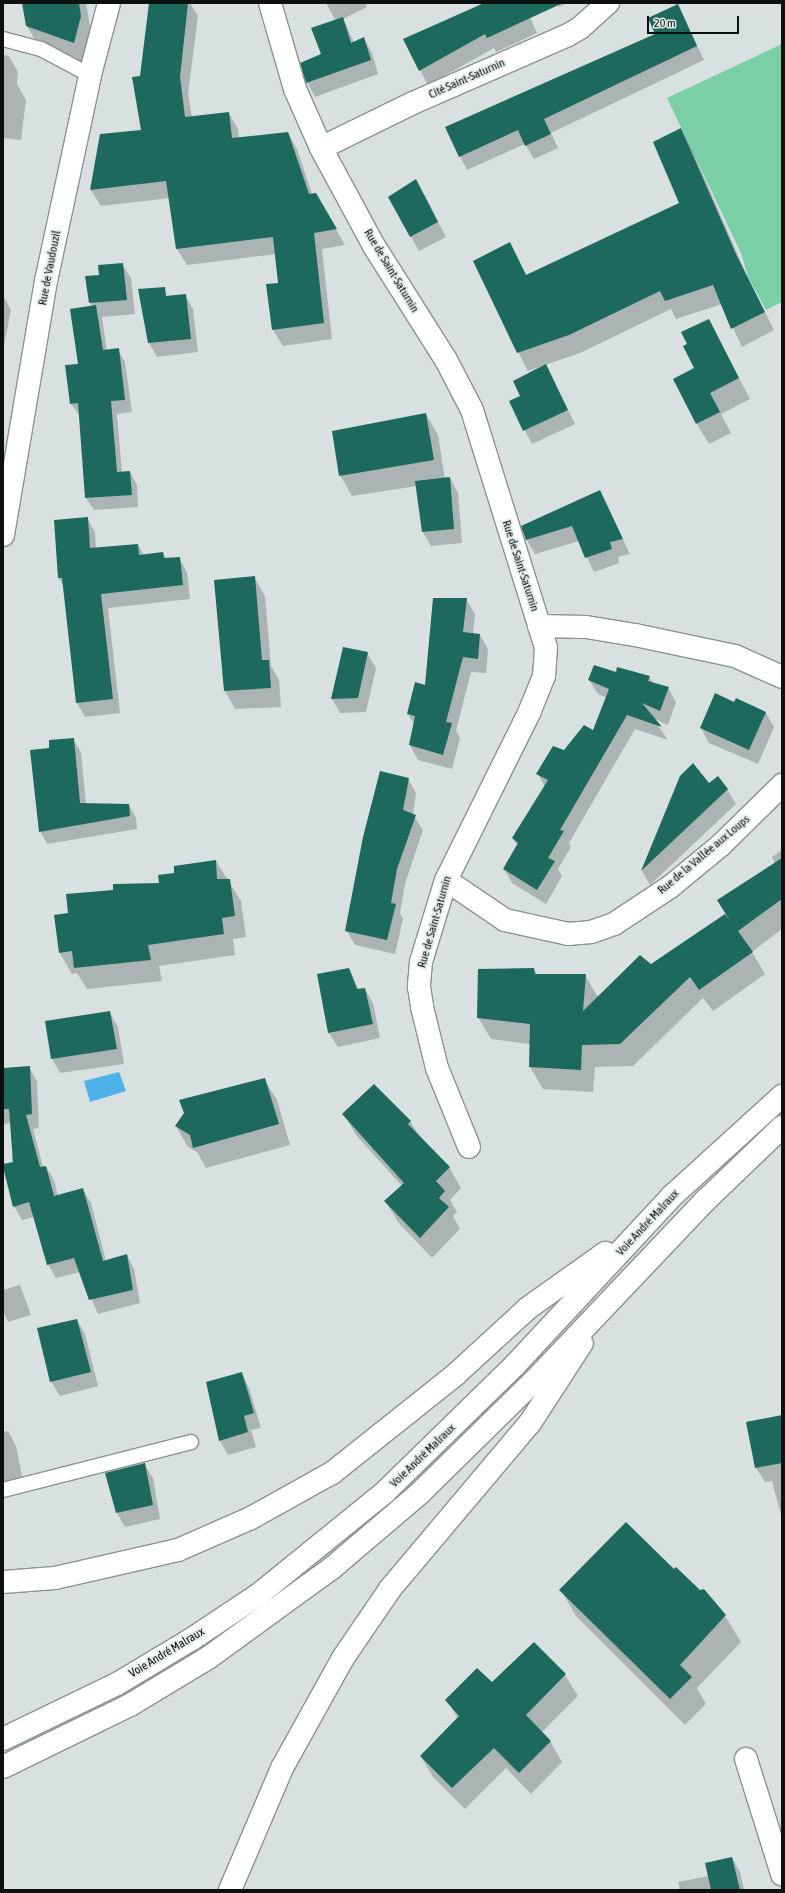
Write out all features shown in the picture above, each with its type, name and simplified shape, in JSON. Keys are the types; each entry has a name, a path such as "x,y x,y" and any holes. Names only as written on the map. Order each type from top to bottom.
{"main road":[{"name":"Rue de Vaudouzil","path":"3,535 46,281 90,75 108,3"},
{"name":"Rue de Saint-Saturnin","path":"270,3 295,89 321,148 374,246 461,386 479,432 546,648 544,676 530,711 446,880 422,962 419,987 437,1068 469,1147"},
{"name":"Cité Saint-Saturnin","path":"321,148 413,103 568,35 580,28 608,3"},
{"path":"539,626 586,627 658,640 735,656 782,676"},
{"name":"Rue de la Vallée aux Loups","path":"446,880 506,920 568,934 591,932 614,924 670,887 721,845 782,784"},
{"name":"Voie André Malraux","path":"10,1736 117,1684 192,1639 258,1595 385,1492 515,1365 672,1196 782,1096"},
{"name":"Voie André Malraux","path":"3,1767 30,1756 130,1705 208,1658 332,1568 420,1493 597,1316 707,1199 782,1127"},
{"path":"3,1582 55,1578 178,1550 251,1518 332,1473 455,1375 528,1308 592,1264 672,1196"},
{"path":"230,1890 282,1768 343,1658 390,1589 530,1423 568,1368 597,1316"},
{"path":"746,1759 782,1874"}],"lane":[{"path":"3,39 41,49 90,75"},
{"path":"3,1490 191,1442"}],"green space":[{"path":"782,44 782,302 766,310 748,277 741,253 667,98"}],"water":[{"path":"119,1072 126,1091 90,1102 84,1081"}],"building":[{"path":"22,3 79,3 81,16 74,43 26,26"},
{"path":"149,3 188,3 180,77 185,117 229,112 232,138 288,132 309,194 316,193 337,229 314,233 324,323 272,330 266,284 278,283 273,237 176,249 166,181 90,190 100,134 141,130 132,77 140,76"},
{"path":"484,3 563,3 487,38 485,34 419,71 403,39"},
{"path":"678,4 697,46 544,119 551,134 525,146 518,130 459,157 445,127 655,34 648,18"},
{"path":"343,17 351,43 364,37 371,60 306,83 300,63 321,54 311,28"},
{"path":"681,128 736,254 765,312 731,329 713,285 665,301 660,291 569,335 517,353 473,261 510,242 526,275 679,203 653,142"},
{"path":"416,179 438,222 410,237 388,197"},
{"path":"123,263 127,300 89,303 85,276 99,275 98,265"},
{"path":"165,287 166,296 186,294 191,339 148,343 138,289"},
{"path":"96,305 103,350 119,348 125,400 111,401 117,472 130,471 132,495 85,498 78,403 70,404 65,365 78,364 70,309"},
{"path":"709,319 739,378 710,393 720,412 696,424 673,379 694,368 683,346 687,344 681,332"},
{"path":"546,364 568,410 523,431 509,401 520,396 513,381"},
{"path":"426,413 434,460 339,476 332,431"},
{"path":"450,477 454,529 422,532 415,481"},
{"path":"600,490 623,539 610,542 612,549 585,558 572,526 526,540 521,526"},
{"path":"88,517 90,548 138,544 139,555 163,552 164,558 180,557 183,585 101,594 113,699 76,703 62,578 58,578 54,520"},
{"path":"255,576 262,660 269,660 271,688 224,691 214,580"},
{"path":"433,598 467,598 463,632 480,634 478,659 463,657 446,722 452,723 443,755 409,745 415,716 407,714 415,682 425,685"},
{"path":"343,647 368,652 358,698 331,699"},
{"path":"594,665 616,672 617,667 650,676 648,681 669,687 660,711 642,703 662,727 627,715 560,830 564,831 548,858 555,861 537,890 503,869 518,843 512,838 548,780 536,774 553,746 564,750 584,725 593,730 609,689 588,680"},
{"path":"715,693 734,702 736,698 766,712 749,750 700,728"},
{"path":"74,738 80,803 129,804 130,816 39,832 30,750 49,748 49,740"},
{"path":"693,763 709,783 718,776 728,789 641,871 680,776"},
{"path":"380,771 409,778 403,810 416,815 397,869 391,903 396,904 387,940 345,931 363,837"},
{"path":"782,858 782,899 738,931 753,952 699,990 690,977 620,1044 582,1045 581,1070 529,1067 530,1024 477,1018 478,969 534,968 535,974 586,974 583,1011 640,955 651,964 725,914 730,921 717,900"},
{"path":"216,860 217,879 230,879 235,916 222,918 224,934 148,945 151,960 74,968 72,951 59,953 54,915 68,913 66,894 113,890 113,884 159,883 158,875 174,873 174,866"},
{"path":"349,968 357,989 365,988 373,1024 328,1033 317,974"},
{"path":"110,1011 117,1049 51,1059 45,1021"},
{"path":"30,1066 32,1114 26,1115 40,1167 46,1166 54,1196 83,1188 103,1261 127,1254 133,1290 89,1300 74,1258 47,1265 29,1202 13,1207 3,1167 3,1164 13,1162 9,1109 3,1109 3,1068"},
{"path":"265,1078 279,1124 193,1148 190,1135 175,1126 184,1113 179,1100"},
{"path":"374,1084 411,1121 408,1124 450,1167 436,1181 445,1191 439,1198 449,1207 420,1238 384,1201 404,1183 342,1114"},
{"path":"77,1319 91,1372 50,1382 37,1328"},
{"path":"242,1372 254,1413 244,1416 248,1432 219,1441 206,1382"},
{"path":"782,1415 782,1463 755,1468 746,1422"},
{"path":"145,1463 153,1505 116,1513 105,1473"},
{"path":"626,1522 674,1569 676,1567 700,1590 704,1589 726,1615 680,1665 692,1677 670,1699 559,1590"},
{"path":"534,1642 566,1674 526,1715 551,1741 519,1773 494,1748 452,1788 420,1756 459,1716 445,1700 477,1668 492,1682"},
{"path":"732,1857 740,1890 711,1890 705,1863"}]}
